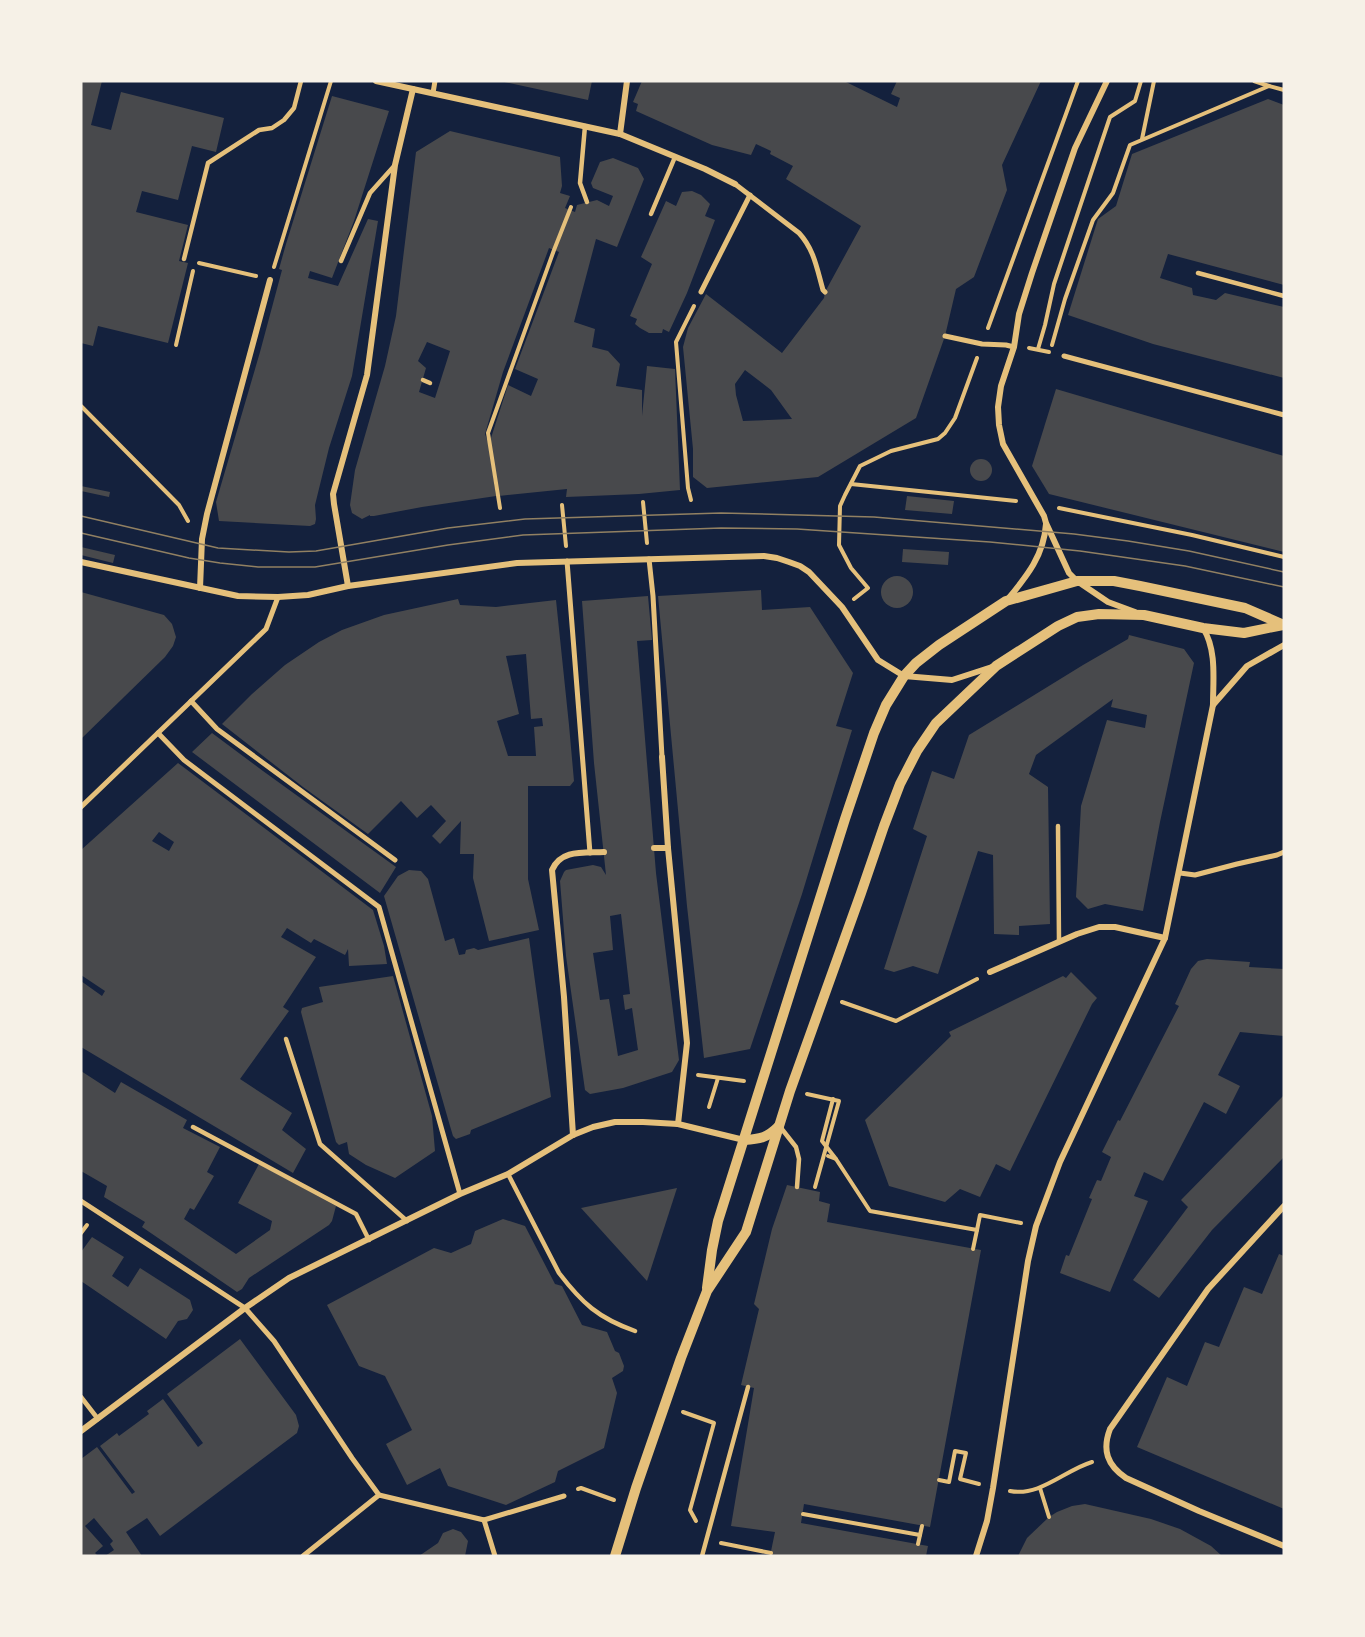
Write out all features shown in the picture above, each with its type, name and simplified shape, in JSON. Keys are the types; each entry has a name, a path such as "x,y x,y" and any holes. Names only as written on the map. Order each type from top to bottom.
{"street":[{"path":"378,81 620,134 735,184 806,240 811,248 825,292"},
{"path":"433,93 435,81"},
{"path":"620,134 627,81"},
{"path":"1107,81 1097,98 1071,158 1019,314 1014,347 1001,386 998,407 1003,444 1044,516 1069,573 1108,602 1144,615 1203,628 1244,633 1284,625"},
{"path":"348,586 333,494 367,375 396,165 413,89"},
{"path":"701,292 750,195"},
{"path":"200,588 202,539 207,514 270,280"},
{"path":"945,336 982,344 1014,347"},
{"path":"1064,356 1284,414"},
{"path":"1006,601 1037,560 1046,523"},
{"path":"81,562 238,596 278,597 308,595 348,586 517,563 764,556 800,566 809,572 842,607 878,660 904,676 952,680 996,666"},
{"path":"649,559 668,848 687,1043 678,1124"},
{"path":"567,561 590,853"},
{"path":"615,1556 681,1358 706,1291 718,1221 845,819 874,733 886,705 904,676 939,645 1006,601 1077,581 1114,581 1140,585 1245,608 1284,625"},
{"path":"81,807 266,629 278,597"},
{"path":"706,1291 747,1232 779,1126 884,826 900,784 917,751 936,723 996,666 1058,626 1077,617 1100,614 1144,615"},
{"path":"976,1556 993,1488 1028,1261 1036,1226 1060,1162 1165,938 1180,873 1212,705 1211,648 1209,638 1203,628"},
{"path":"1212,705 1247,666 1284,645"},
{"path":"190,701 217,729 395,860"},
{"path":"158,733 184,760 379,907 460,1194"},
{"path":"654,848 668,848"},
{"path":"573,1135 552,870 564,855 604,852"},
{"path":"1180,873 1195,875 1284,852"},
{"path":"990,972 1059,941 1100,927 1115,927 1165,938"},
{"path":"81,1431 245,1308 289,1278 460,1194 508,1173 573,1135 615,1122 643,1122 678,1124 744,1140 771,1134 779,1126"},
{"path":"81,1201 245,1308 274,1341 379,1495 484,1520 564,1496"},
{"path":"1284,1206 1208,1289 1110,1429 1106,1446 1110,1464 1116,1472 1126,1478 1284,1546"},
{"path":"303,1556 379,1495"},
{"path":"484,1520 495,1556"}],"lane":[{"path":"184,259 208,163 259,130 272,128 284,120 294,108 301,81"},
{"path":"585,126 580,183 587,202"},
{"path":"651,214 675,157"},
{"path":"341,261 370,193 396,165"},
{"path":"1198,273 1284,296"},
{"path":"423,380 430,383"},
{"path":"1058,826 1059,941"},
{"path":"286,1039 320,1144 407,1221"},
{"path":"779,1126 796,1147 799,1160 797,1187"},
{"path":"193,1127 357,1214 369,1240"},
{"path":"508,1173 559,1273 567,1284 600,1316 635,1331"},
{"path":"702,1556 748,1387"},
{"path":"81,1397 98,1419"}],"path":[{"path":"176,345 195,262 270,280 331,81"},
{"path":"842,607 868,588 851,568 839,545 840,506 860,466 891,451 938,439 955,418 1078,81"},
{"path":"1038,349 1054,284 1110,117 1135,101 1141,81"},
{"path":"1142,140 1154,81"},
{"path":"1254,81 1284,90"},
{"path":"1050,352 1065,299 1093,220 1113,193 1130,145 1269,86"},
{"path":"500,508 488,433 580,183"},
{"path":"691,500 688,488 676,342 701,292"},
{"path":"81,406 178,505 202,539"},
{"path":"850,484 1037,503 1192,535 1284,557"},
{"path":"643,502 649,559"},
{"path":"562,505 567,561"},
{"path":"824,996 896,1021 990,972"},
{"path":"709,1107 718,1078"},
{"path":"833,1099 822,1141 837,1159 870,1211 977,1230"},
{"path":"814,1191 839,1101"},
{"path":"828,1156 837,1159"},
{"path":"973,1249 980,1215 1036,1226"},
{"path":"939,1480 949,1482 955,1451 966,1453 960,1479 1017,1492 1040,1488 1090,1462 1110,1464"},
{"path":"564,1496 581,1488 631,1504"},
{"path":"1040,1488 1049,1517"},
{"path":"803,1514 920,1535"},
{"path":"918,1544 922,1526"}],"building":[{"path":"81,81 102,81 91,125 111,130 121,92 224,118 216,152 192,146 178,200 142,191 136,212 188,225 179,261 188,263 168,343 98,326 93,346 81,343"},
{"path":"500,81 592,81 588,100"},
{"path":"642,81 844,81 897,107 900,98 891,94 897,81 1041,81 1002,165 1007,190 974,277 956,289 945,336 916,418 818,477 707,488 693,477 693,449 683,347 688,328 706,294 782,353 824,298 825,292 861,226 786,179 793,166 770,154 771,151 756,144 751,155 712,145 636,111 638,104 633,102","holes":["745,370 771,390 792,419 743,421 735,384"]},
{"path":"332,96 389,111 354,221 332,278 310,271 308,278 338,286 368,219 378,221 352,376 329,448 315,505 315,524 310,526 219,521 216,502 260,352 282,270 279,269 286,244"},
{"path":"1268,99 1284,105 1284,285 1168,254 1160,278 1192,288 1193,295 1216,300 1225,293 1284,307 1284,378 1153,344 1068,315 1098,219 1116,206 1132,154"},
{"path":"450,131 560,157 562,186 560,193 570,196 565,208 575,212 577,205 597,200 609,206 613,196 593,188 591,183 600,162 613,158 638,168 644,179 617,247 596,239 574,322 595,329 592,347 608,351 620,364 616,386 642,390 642,416 647,366 675,369 680,490 566,497 567,489 499,496 490,441 508,385 531,396 538,379 515,369 559,252 549,248 503,372 485,434 489,445 496,496 370,515 362,519 352,513 350,505 355,470 385,366 396,316 416,152","holes":["427,342 450,351 435,398 419,392 426,368 418,361"]},
{"path":"692,191 701,195 710,204 705,216 715,220 687,293 669,332 663,329 662,333 649,333 635,324 637,319 630,316 652,264 641,257 666,201 676,206 682,192"},
{"path":"1056,389 1284,456 1284,552 1049,494 1032,466"},
{"path":"981,459 989,462 992,470 989,478 981,481 973,478 970,470 973,462"},
{"path":"81,486 110,492 109,497 81,491"},
{"path":"907,496 954,501 952,514 905,510"},
{"path":"81,547 115,555 113,563 81,555"},
{"path":"903,549 949,552 948,565 902,562"},
{"path":"897,576 908,581 913,592 908,603 897,608 886,603 881,592 886,581"},
{"path":"761,590 762,610 810,607 853,673 836,726 852,730 802,894 750,1049 704,1058 687,906 658,596"},
{"path":"81,592 164,615 172,624 176,637 165,657 81,739"},
{"path":"648,596 652,640 637,641 656,873 679,1060 672,1072 623,1088 590,1094 585,1090 566,956 560,881 566,870 593,865 601,867 606,875 594,763 582,601","holes":["621,914 630,994 623,995 625,1010 632,1008 638,1050 618,1056 609,999 600,1000 593,953 613,950 610,916"]},
{"path":"458,599 460,605 496,607 556,600 574,781 570,786 528,786 528,879 539,930 489,941 473,878 474,854 460,854 461,821 440,844 432,836 446,821 431,805 417,818 401,801 368,834 222,724 285,665 319,642 342,630 384,615","holes":["526,654 531,719 542,718 543,726 534,727 536,756 508,756 497,721 519,714 506,656"]},
{"path":"1129,635 1184,649 1194,663 1143,911 1105,904 1088,909 1076,897 1081,806 1107,720 1145,728 1147,715 1111,707 1113,699 1036,755 1029,774 1048,787 1050,924 1019,926 1019,935 994,934 993,855 978,851 938,974 913,966 894,972 884,969 927,836 913,829 932,771 954,779 969,735 1128,639"},
{"path":"212,733 396,867 380,893 192,752"},
{"path":"178,763 373,910 387,964 349,966 348,949 345,955 314,939 311,943 287,928 281,937 316,957 283,1007 289,1011 240,1079 292,1113 282,1130 306,1149 293,1173 81,1047 81,981 102,996 105,991 81,975 81,850","holes":["159,832 174,842 169,851 152,841"]},
{"path":"409,870 421,871 428,879 445,941 454,938 459,955 474,948 478,950 529,938 551,1097 471,1130 470,1134 456,1139 450,1126 384,896 398,876"},
{"path":"1207,959 1250,962 1249,967 1284,969 1284,1036 1240,1032 1218,1075 1240,1086 1226,1114 1204,1102 1163,1181 1144,1172 1134,1196 1148,1201 1110,1292 1060,1273 1092,1199 1089,1198 1097,1180 1101,1181 1111,1157 1102,1152 1179,1006 1175,1004 1191,969 1198,961"},
{"path":"1071,972 1097,998 1010,1171 996,1164 980,1197 960,1189 945,1202 889,1186 865,1120 951,1036 949,1032 1063,976 1066,978"},
{"path":"393,976 432,1116 435,1151 395,1178 366,1165 349,1154 347,1142 339,1145 336,1142 301,1012 302,1008 323,1002 319,987"},
{"path":"81,1071 115,1093 121,1082 187,1120 183,1128 220,1147 207,1172 214,1176 194,1210 190,1208 184,1219 236,1254 270,1230 272,1221 238,1203 259,1164 336,1206 332,1221 249,1278 242,1289 237,1292 142,1227 145,1222 104,1197 107,1186 81,1171"},
{"path":"1284,1095 1284,1157 1212,1230 1159,1298 1133,1280 1188,1207 1181,1200"},
{"path":"787,1185 820,1192 819,1201 830,1204 827,1222 981,1250 930,1527 804,1504 801,1523 928,1546 926,1556 770,1556 775,1532 731,1526 754,1388 741,1385 759,1309 754,1304 772,1229"},
{"path":"677,1188 647,1281 581,1208"},
{"path":"503,1219 525,1226 555,1284 562,1286 582,1325 607,1332 624,1366 623,1371 612,1378 617,1393 604,1448 558,1471 555,1482 506,1505 448,1486 440,1468 407,1485 386,1444 412,1430 385,1376 359,1366 327,1305 434,1248 451,1253 471,1244 475,1231"},
{"path":"92,1237 124,1257 112,1276 128,1287 140,1268 190,1300 193,1310 187,1319 178,1321 166,1339 81,1281 81,1252"},
{"path":"1279,1254 1284,1256 1284,1509 1137,1447 1167,1377 1187,1386 1205,1342 1219,1347 1244,1287 1262,1294"},
{"path":"240,1339 296,1415 299,1426 297,1433 160,1536 147,1518 126,1532 142,1556 105,1556 114,1550 110,1544 113,1541 94,1518 85,1526 103,1546 95,1553 98,1556 81,1556 81,1459 97,1447 132,1494 135,1492 100,1446 117,1433 119,1436 149,1414 147,1411 163,1399 198,1447 203,1443 167,1394"},
{"path":"1085,1504 1151,1519 1180,1529 1211,1546 1222,1556 1018,1556 1027,1538 1049,1517 1072,1506"},
{"path":"453,1529 461,1532 468,1541 465,1556 419,1556 438,1543 443,1533"}],"tram line":[{"path":"81,516 218,548 289,552 316,551 448,528 525,519 721,513 874,517 1074,534 1128,541 1189,551 1284,572"},
{"path":"81,533 220,563 258,567 315,567 523,535 721,528 797,529 990,542 1080,551 1185,566 1284,587"}]}
